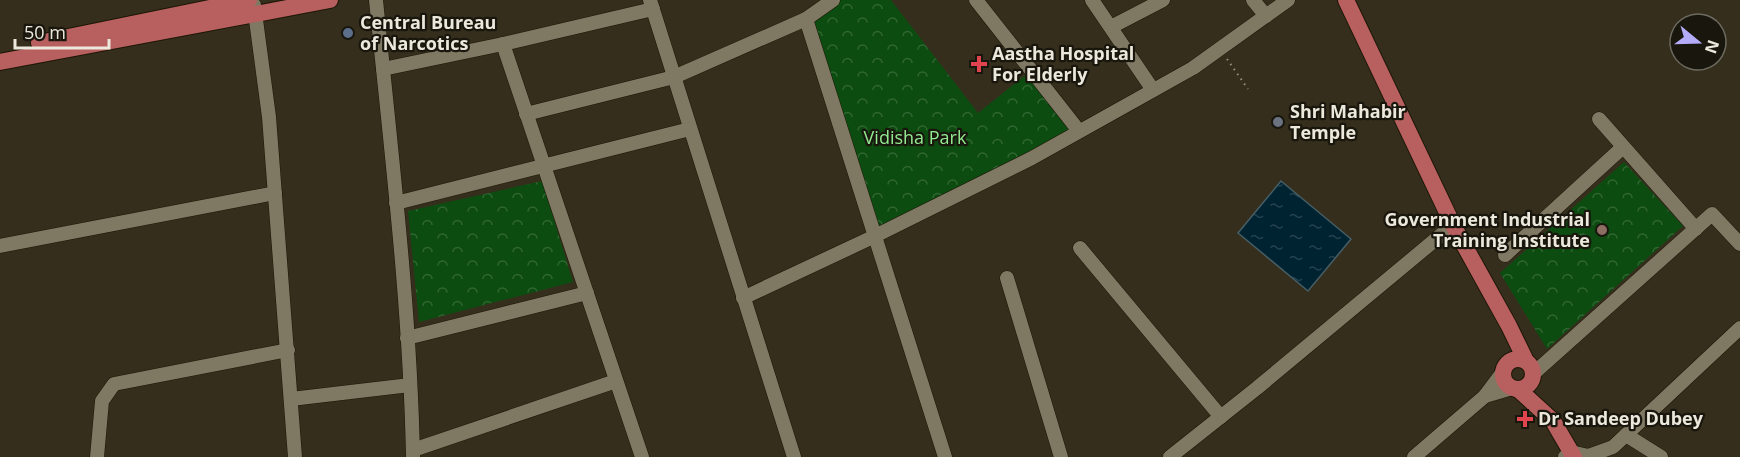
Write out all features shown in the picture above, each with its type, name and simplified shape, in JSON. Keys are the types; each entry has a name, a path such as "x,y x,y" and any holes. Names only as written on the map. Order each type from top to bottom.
{"main road":[{"path":"0,50 253,5 330,0"},
{"path":"1346,0 1453,225 1509,326 1528,387 1515,389"},
{"path":"0,62 253,5"},
{"path":"1521,369 1505,382 1553,421"},
{"path":"1521,369 1553,421 1570,455"}],"street":[{"path":"376,0 396,202 413,454 616,381"},
{"path":"526,114 674,77 806,18 833,0"},
{"path":"976,0 1079,131"},
{"path":"1092,0 1153,90"},
{"path":"1110,27 1163,0"},
{"path":"1253,0 1266,16"},
{"path":"743,298 1032,158 1193,68 1288,0"},
{"path":"383,69 503,44 652,4 794,457"},
{"path":"253,5 269,117 296,457"},
{"path":"806,18 945,457"},
{"path":"503,44 642,457"},
{"path":"1599,119 1696,229"},
{"path":"396,202 690,129"},
{"path":"1505,255 1623,147"},
{"path":"0,246 275,193"},
{"path":"1414,457 1485,396 1712,214 1740,244"},
{"path":"1170,457 1453,225"},
{"path":"1080,248 1221,417"},
{"path":"1007,278 1061,457"},
{"path":"407,339 587,293"},
{"path":"1570,455 1587,456 1613,447 1740,328"},
{"path":"97,457 102,401 114,384 288,350"},
{"path":"291,399 410,385"},
{"path":"1485,396 1515,389"},
{"path":"1626,435 1661,457"}],"path":[{"path":"1220,49 1248,89"}],"green space":[{"name":"Vidisha Park","path":"840,0 891,0 978,113 1028,73 1073,130 877,231 810,19"},
{"path":"1624,162 1683,226 1547,349 1500,273"},
{"path":"542,181 573,282 419,322 408,211"}],"water":[{"path":"1281,181 1351,239 1308,291 1238,233"}],"place":[{"name":"Central Bureau of Narcotics","path":"348,33"},
{"name":"Aastha Hospital For Elderly","path":"979,64"},
{"name":"Shri Mahabir Temple","path":"1278,122"},
{"name":"Government Industrial Training Institute","path":"1602,230"},
{"name":"Dr Sandeep Dubey","path":"1525,419"}]}
